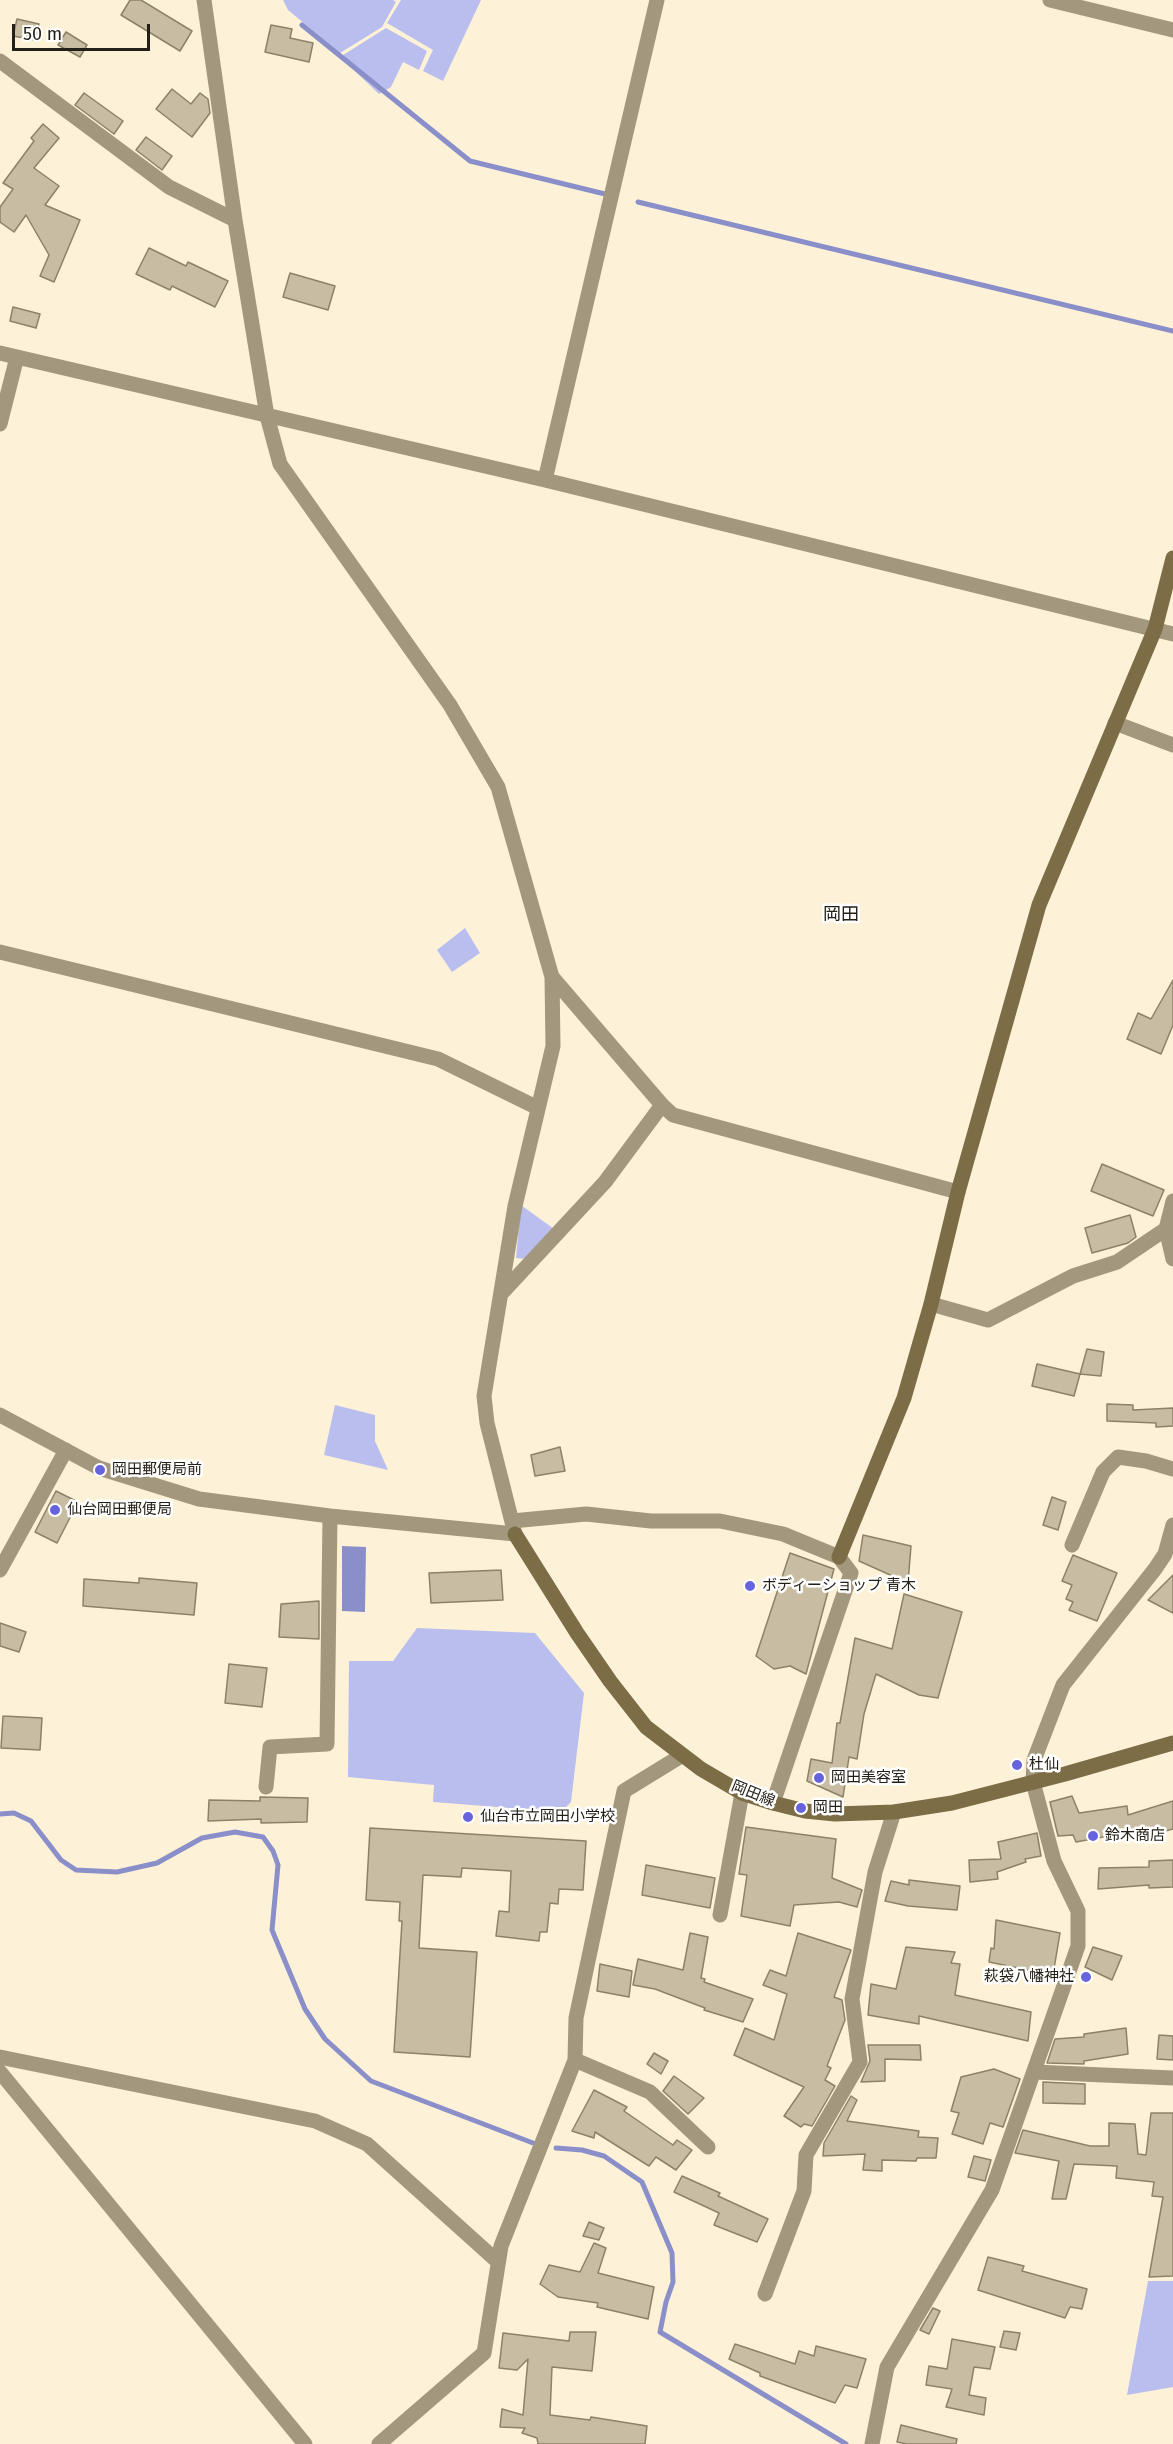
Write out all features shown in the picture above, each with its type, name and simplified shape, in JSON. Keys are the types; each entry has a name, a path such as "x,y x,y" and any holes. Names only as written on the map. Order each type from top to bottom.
{"street":[{"path":"204,0 235,220 267,416 280,464 450,705 498,787 552,978 553,1046 515,1206 484,1396 487,1423 513,1528"},
{"path":"545,480 657,0"},
{"path":"1050,0 1173,30"},
{"path":"0,61 169,187 235,220"},
{"path":"0,353 545,480 1173,634"},
{"path":"0,424 17,357"},
{"path":"839,1557 904,1398 931,1304 958,1192 1039,904 1155,629 1173,558"},
{"path":"1115,723 1173,745"},
{"path":"0,952 438,1059 538,1108"},
{"path":"552,978 673,1115 958,1192"},
{"path":"501,1294 606,1182 663,1105"},
{"path":"1173,1201 1166,1229 1173,1258"},
{"path":"931,1304 988,1320 1073,1276 1116,1262 1166,1229"},
{"path":"0,1415 99,1468 199,1499 330,1516 513,1528 586,1514 651,1521 720,1521 783,1534 839,1557 851,1573 773,1803"},
{"path":"0,1570 66,1450"},
{"path":"1072,1545 1103,1472 1118,1457 1146,1461 1173,1469"},
{"path":"266,1787 270,1747 327,1744 330,1516"},
{"path":"872,2444 887,2367 992,2190 1078,1946 1078,1911 1054,1861 1033,1782 1034,1760 1063,1685 1155,1569 1165,1554 1173,1525"},
{"name":"岡田線","path":"513,1528 610,1681 646,1726 681,1756 742,1793 773,1803 835,1814 894,1812 952,1803 1173,1743"},
{"path":"379,2444 484,2353 501,2246 575,2060 576,2019 624,1791 681,1756"},
{"path":"720,1915 742,1793"},
{"path":"765,2294 804,2191 806,2155 860,2062 852,1999 875,1872 894,1812"},
{"path":"0,2057 315,2121 367,2144 497,2261"},
{"path":"575,2060 650,2092 708,2147"},
{"path":"0,2072 305,2444"},
{"path":"1034,2072 1173,2078"}],"shaded area":[{"path":"283,0 393,0 396,2 382,27 340,53 288,10"},
{"path":"401,0 481,0 443,81 423,71 433,50 387,23"},
{"path":"386,28 427,51 419,70 403,62 391,87 379,94 340,57"},
{"path":"465,928 480,953 452,972 437,950"},
{"path":"521,1205 554,1229 526,1259 516,1258"},
{"path":"335,1405 375,1415 375,1441 388,1470 324,1455"},
{"path":"342,1546 366,1547 365,1612 342,1611"},
{"path":"417,1628 535,1633 584,1693 571,1802 561,1812 433,1802 434,1785 348,1777 349,1661 393,1661"},
{"path":"1148,2281 1173,2281 1173,2387 1127,2395"}],"building":[{"path":"130,0 141,0 192,31 180,51 121,15"},
{"path":"17,19 39,24 35,40 13,36"},
{"path":"271,25 292,29 290,38 313,43 309,62 265,52"},
{"path":"66,32 87,45 80,57 58,45"},
{"path":"172,89 191,104 200,93 208,99 210,113 192,137 156,109"},
{"path":"84,93 123,121 114,134 75,105"},
{"path":"43,124 59,138 34,168 59,186 45,205 80,220 54,282 40,276 49,255 26,215 14,232 0,222 0,207 13,189 3,183 34,141 31,138"},
{"path":"146,137 172,156 162,170 136,150"},
{"path":"149,248 186,266 188,262 228,281 215,307 172,286 170,290 136,274"},
{"path":"290,273 335,286 328,310 283,297"},
{"path":"13,307 40,314 36,328 10,321"},
{"path":"1173,980 1173,1025 1161,1054 1127,1039 1138,1013 1151,1019"},
{"path":"1102,1164 1164,1190 1153,1216 1091,1191"},
{"path":"1130,1215 1136,1237 1128,1243 1092,1253 1085,1228"},
{"path":"1087,1349 1104,1352 1101,1376 1080,1374"},
{"path":"1037,1364 1080,1374 1074,1396 1032,1386"},
{"path":"1107,1404 1133,1405 1133,1410 1173,1408 1173,1426 1156,1427 1156,1423 1107,1421"},
{"path":"560,1447 565,1471 535,1476 531,1455"},
{"path":"56,1491 78,1502 57,1543 35,1532"},
{"path":"1052,1497 1066,1502 1058,1530 1043,1525"},
{"path":"863,1535 911,1546 908,1583 859,1561"},
{"path":"790,1553 834,1569 806,1674 790,1666 774,1669 756,1656"},
{"path":"1073,1555 1117,1573 1097,1621 1069,1610 1073,1602 1066,1599 1072,1585 1062,1581"},
{"path":"501,1570 503,1600 431,1603 429,1573"},
{"path":"1173,1575 1173,1613 1148,1600"},
{"path":"139,1578 197,1583 194,1615 83,1606 84,1579 139,1583"},
{"path":"904,1594 962,1612 938,1698 919,1695 876,1674 864,1714 857,1759 849,1757 843,1797 807,1781 811,1759 832,1763 837,1723 840,1723 855,1638 892,1649"},
{"path":"319,1601 319,1639 279,1637 281,1604"},
{"path":"0,1623 26,1632 19,1652 0,1646"},
{"path":"229,1664 267,1668 262,1707 225,1703"},
{"path":"3,1716 42,1718 40,1750 1,1748"},
{"path":"1072,1796 1079,1813 1127,1806 1128,1815 1173,1801 1173,1829 1139,1838 1139,1835 1115,1840 1114,1835 1076,1842 1073,1835 1058,1836 1050,1802"},
{"path":"260,1797 308,1798 307,1822 261,1823 261,1819 208,1821 209,1800 260,1801"},
{"path":"746,1827 836,1839 832,1878 862,1890 857,1907 839,1902 794,1905 790,1926 741,1916 747,1875 739,1874"},
{"path":"370,1828 586,1841 583,1890 559,1889 558,1904 550,1903 547,1932 540,1932 539,1941 496,1936 499,1911 509,1912 511,1871 462,1868 461,1877 423,1875 419,1948 477,1952 470,2057 394,2052 402,1921 399,1921 400,1902 366,1900"},
{"path":"1037,1833 1041,1856 1025,1859 1026,1862 997,1872 998,1879 970,1882 969,1860 1001,1859 998,1842"},
{"path":"1173,1860 1173,1887 1149,1888 1149,1885 1098,1889 1099,1868 1149,1867 1149,1861"},
{"path":"646,1865 715,1878 710,1908 642,1895"},
{"path":"909,1880 960,1886 957,1910 908,1906 885,1901 891,1881 909,1885"},
{"path":"996,1920 1060,1933 1053,1975 989,1962 991,1948 994,1949"},
{"path":"690,1933 708,1937 701,1978 705,1979 704,1982 753,1999 743,2022 704,2010 705,2008 655,1989 633,1985 638,1959 683,1970"},
{"path":"798,1933 851,1950 834,1997 842,2000 845,2020 827,2066 831,2068 825,2080 835,2086 812,2126 804,2124 801,2127 784,2116 804,2087 734,2055 745,2028 774,2040 787,1994 763,1985 770,1970 786,1976"},
{"path":"906,1947 955,1952 951,1963 960,1964 955,1995 1031,2012 1028,2041 919,2016 919,2024 868,2015 871,1984 896,1989"},
{"path":"1093,1947 1122,1956 1112,1980 1085,1967"},
{"path":"600,1964 632,1971 629,1997 597,1991"},
{"path":"1126,2028 1128,2054 1084,2061 1084,2064 1047,2063 1055,2039 1084,2037 1084,2034"},
{"path":"1159,2035 1173,2036 1173,2060 1157,2059"},
{"path":"868,2045 920,2045 921,2060 885,2059 885,2081 861,2082 870,2061"},
{"path":"654,2053 668,2061 661,2074 647,2064"},
{"path":"994,2069 1020,2079 1003,2127 990,2123 983,2144 952,2134 959,2113 951,2111 961,2077"},
{"path":"674,2076 704,2098 688,2114 663,2091"},
{"path":"1043,2082 1085,2084 1085,2104 1043,2103"},
{"path":"594,2090 627,2107 624,2111 673,2145 677,2140 692,2150 676,2170 656,2157 649,2166 595,2132 594,2138 572,2131"},
{"path":"851,2096 857,2100 847,2121 919,2131 918,2137 938,2138 936,2158 917,2158 916,2161 882,2160 882,2171 863,2170 865,2154 823,2156 824,2143"},
{"path":"1151,2113 1173,2113 1173,2276 1149,2277 1163,2197 1152,2196 1154,2182 1116,2178 1117,2166 1074,2164 1066,2199 1052,2199 1059,2161 1015,2153 1023,2130 1090,2146 1109,2146 1109,2123 1135,2124 1138,2154 1146,2155"},
{"path":"974,2156 991,2160 985,2181 968,2177"},
{"path":"682,2176 768,2219 757,2242 714,2225 719,2213 674,2192"},
{"path":"589,2222 604,2228 599,2240 583,2236"},
{"path":"594,2243 606,2248 598,2273 654,2287 648,2319 597,2307 598,2303 558,2297 540,2284 549,2265 580,2272"},
{"path":"988,2257 1024,2266 1022,2271 1087,2289 1082,2309 1070,2307 1065,2318 978,2290"},
{"path":"933,2308 940,2311 929,2334 920,2330"},
{"path":"1004,2331 1020,2333 1016,2350 1000,2347"},
{"path":"570,2332 596,2332 592,2371 552,2367 550,2415 590,2420 591,2417 647,2426 645,2444 538,2444 537,2438 522,2433 525,2428 500,2427 502,2409 523,2415 528,2359 517,2370 499,2368 503,2333 569,2341"},
{"path":"952,2339 995,2347 990,2369 974,2367 969,2395 986,2398 984,2415 946,2407 952,2389 926,2385 929,2366 947,2369"},
{"path":"735,2344 795,2364 799,2351 814,2356 816,2346 866,2359 857,2388 845,2385 835,2403 760,2376 760,2373 729,2359"},
{"path":"901,2425 957,2439 956,2444 897,2442"}],"waterway":[{"path":"302,25 470,161 605,194"},
{"path":"638,202 1173,331"},
{"path":"0,1814 14,1813 31,1821 61,1860 76,1870 117,1872 157,1863 202,1838 235,1832 263,1837 273,1851 278,1865 272,1930 305,2009 325,2039 371,2081 533,2143"},
{"path":"556,2148 582,2150 604,2156 642,2182 672,2253 673,2282 660,2332 846,2444"}],"place":[{"name":"岡田郵便局前","path":"100,1470"},
{"name":"仙台岡田郵便局","path":"55,1510"},
{"name":"ボディーショップ 青木","path":"750,1586"},
{"name":"杜仙","path":"1017,1765"},
{"name":"岡田美容室","path":"819,1778"},
{"name":"岡田","path":"801,1808"},
{"name":"仙台市立岡田小学校","path":"468,1817"},
{"name":"鈴木商店","path":"1093,1836"},
{"name":"萩袋八幡神社","path":"1086,1977"}],"district":[{"name":"岡田","path":"841,915"}]}
